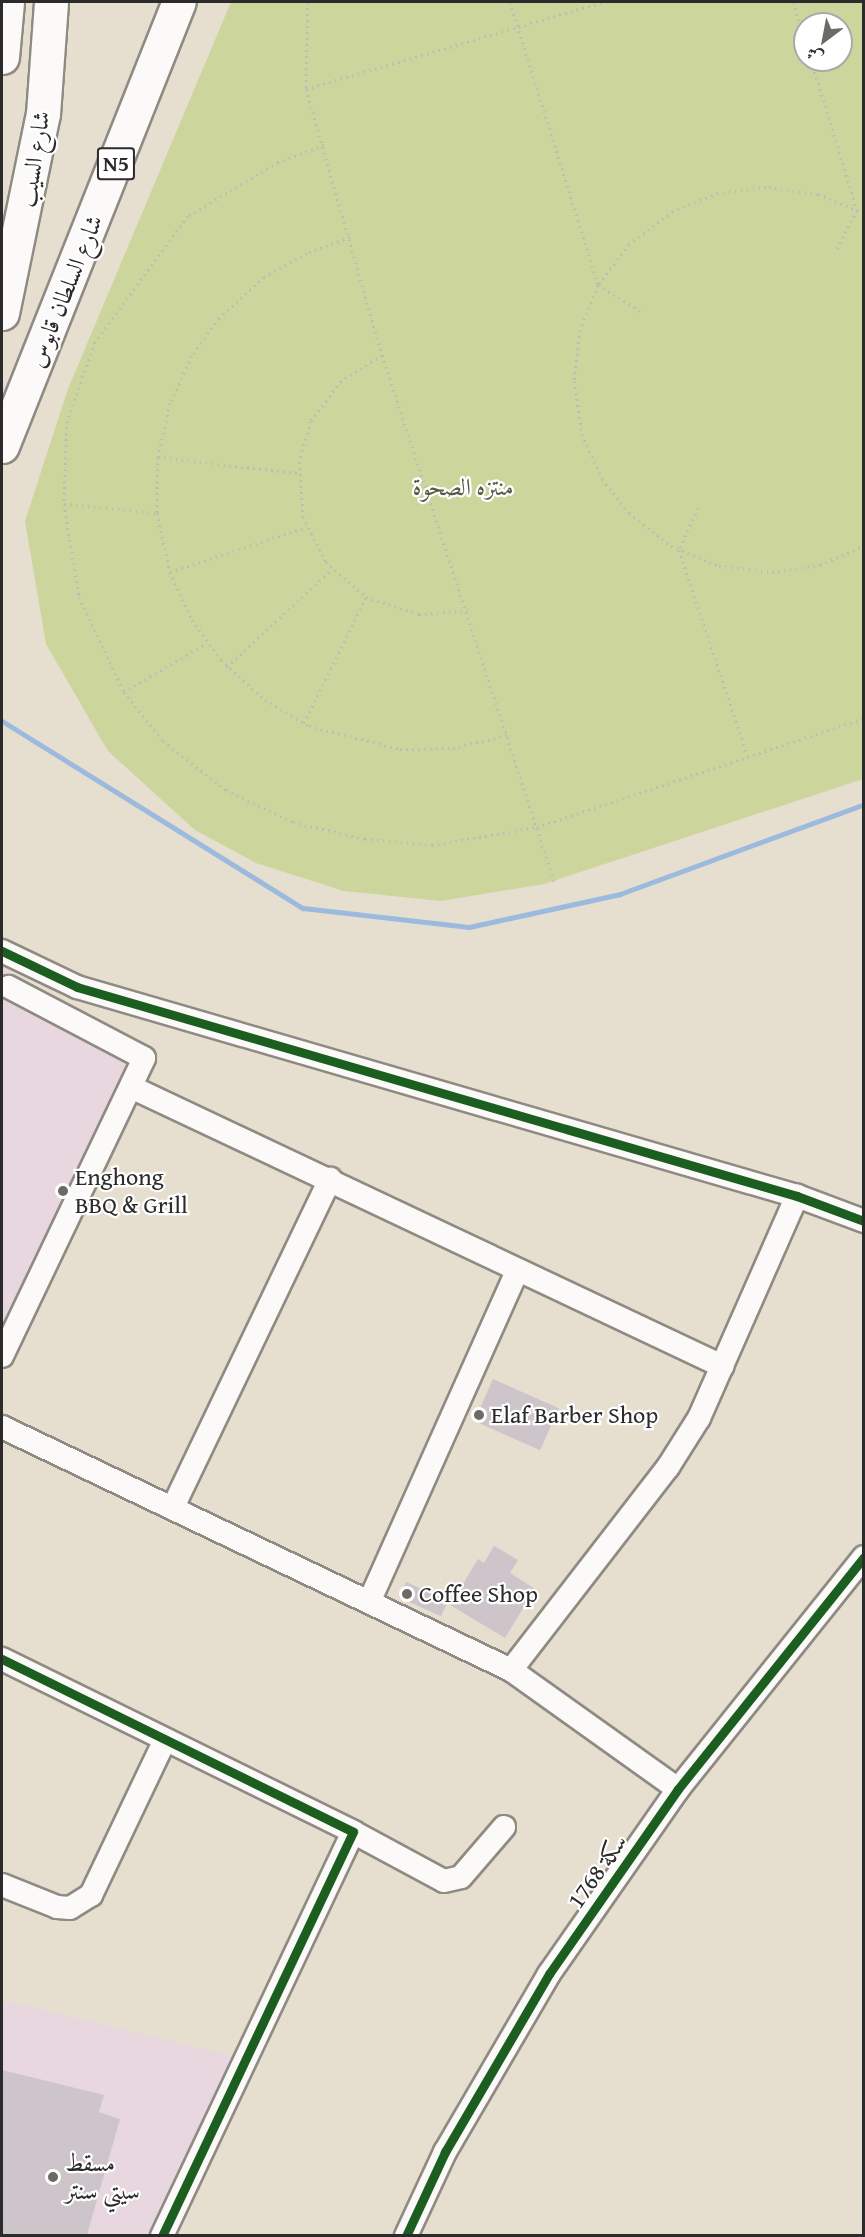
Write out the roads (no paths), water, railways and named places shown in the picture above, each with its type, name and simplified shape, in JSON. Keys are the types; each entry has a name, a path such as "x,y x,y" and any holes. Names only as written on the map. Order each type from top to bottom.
{"highway":[{"path":"2,57 7,2"},
{"name":"شارع السيب","path":"2,313 43,114 51,2"},
{"name":"شارع السلطان قابوس","path":"2,446 179,2"}],"street":[{"path":"2,1356 144,1058 5,995 7,954 77,987 797,1196 864,1221"},
{"path":"131,1087 330,1179 516,1274 722,1366"},
{"path":"173,1507 330,1179"},
{"path":"511,1670 668,1467 722,1366 797,1196"},
{"path":"370,1600 516,1274"},
{"path":"2,1427 370,1600 511,1670 678,1789"},
{"name":"سكة 1768","path":"406,2235 445,2152 549,1974 678,1789 864,1557"},
{"path":"2,1659 353,1832 444,1881 461,1877 504,1827"},
{"path":"2,1885 57,1907 70,1908 91,1895 165,1740"},
{"path":"162,2235 353,1832"}],"waterway":[{"path":"2,721 303,908 469,927 620,894 864,804"}],"place":[{"name":"Enghong BBQ & Grill","path":"63,1191"},
{"name":"Elaf Barber Shop","path":"479,1415"},
{"name":"Coffee Shop","path":"407,1594"},
{"name":"مسقط سيتي سنتر","path":"53,2177"}],"park label":[{"name":"منتزه الصحوة","path":"463,487"}]}
